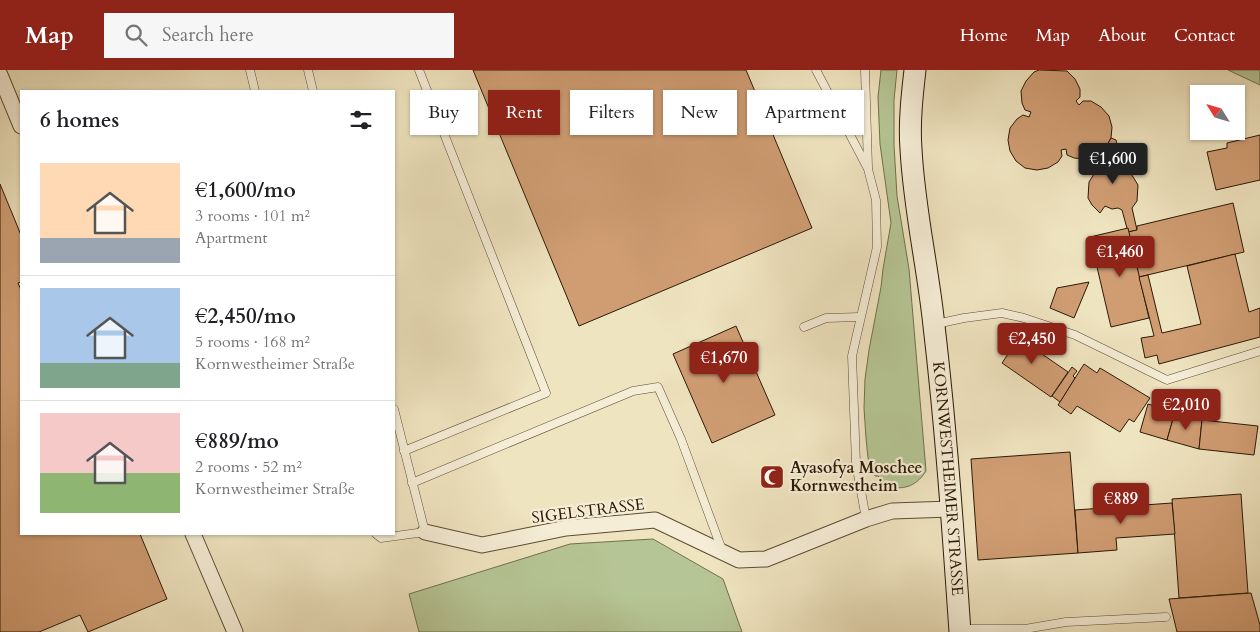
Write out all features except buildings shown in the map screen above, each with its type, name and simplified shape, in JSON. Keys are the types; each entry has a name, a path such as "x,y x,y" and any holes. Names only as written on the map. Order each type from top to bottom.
{"main road":[{"name":"KORNWESTHEIMER STRASSE","path":"915,70 911,104 910,148 934,325 960,630"}],"street":[{"path":"0,75 20,124"},
{"name":"SIGELSTRASSE","path":"425,532 482,545 566,528 655,520 739,560 766,559 866,519 892,511 951,509"},
{"path":"193,535 235,632"}],"lane":[{"path":"250,70 255,90"},
{"path":"308,70 313,90"},
{"path":"404,451 546,393 419,70"},
{"path":"816,70 868,169"},
{"path":"865,70 868,169 876,200 877,248 852,356 856,463 866,519"},
{"path":"934,325 964,318 1002,313 1024,318 1075,335 1167,380 1260,351"},
{"path":"804,327 826,318 860,317"},
{"path":"412,483 633,391 658,387 681,440 723,552"},
{"path":"377,535 381,538 425,532 395,414"},
{"path":"960,630 1025,629 1066,622 1166,617"},
{"path":"1066,622 1067,632"}],"green space":[{"path":"881,70 897,70 894,100 894,145 897,196 909,269 926,471 915,483 901,488 889,487 878,476 875,476 868,458 864,408 869,350 891,223 880,144 878,97"},
{"path":"1228,70 1260,70 1260,85"},
{"path":"653,539 723,579 742,632 419,632 409,594 570,544"}],"place":[{"name":"Ayasofya Moschee Kornwestheim","path":"772,477"}]}
